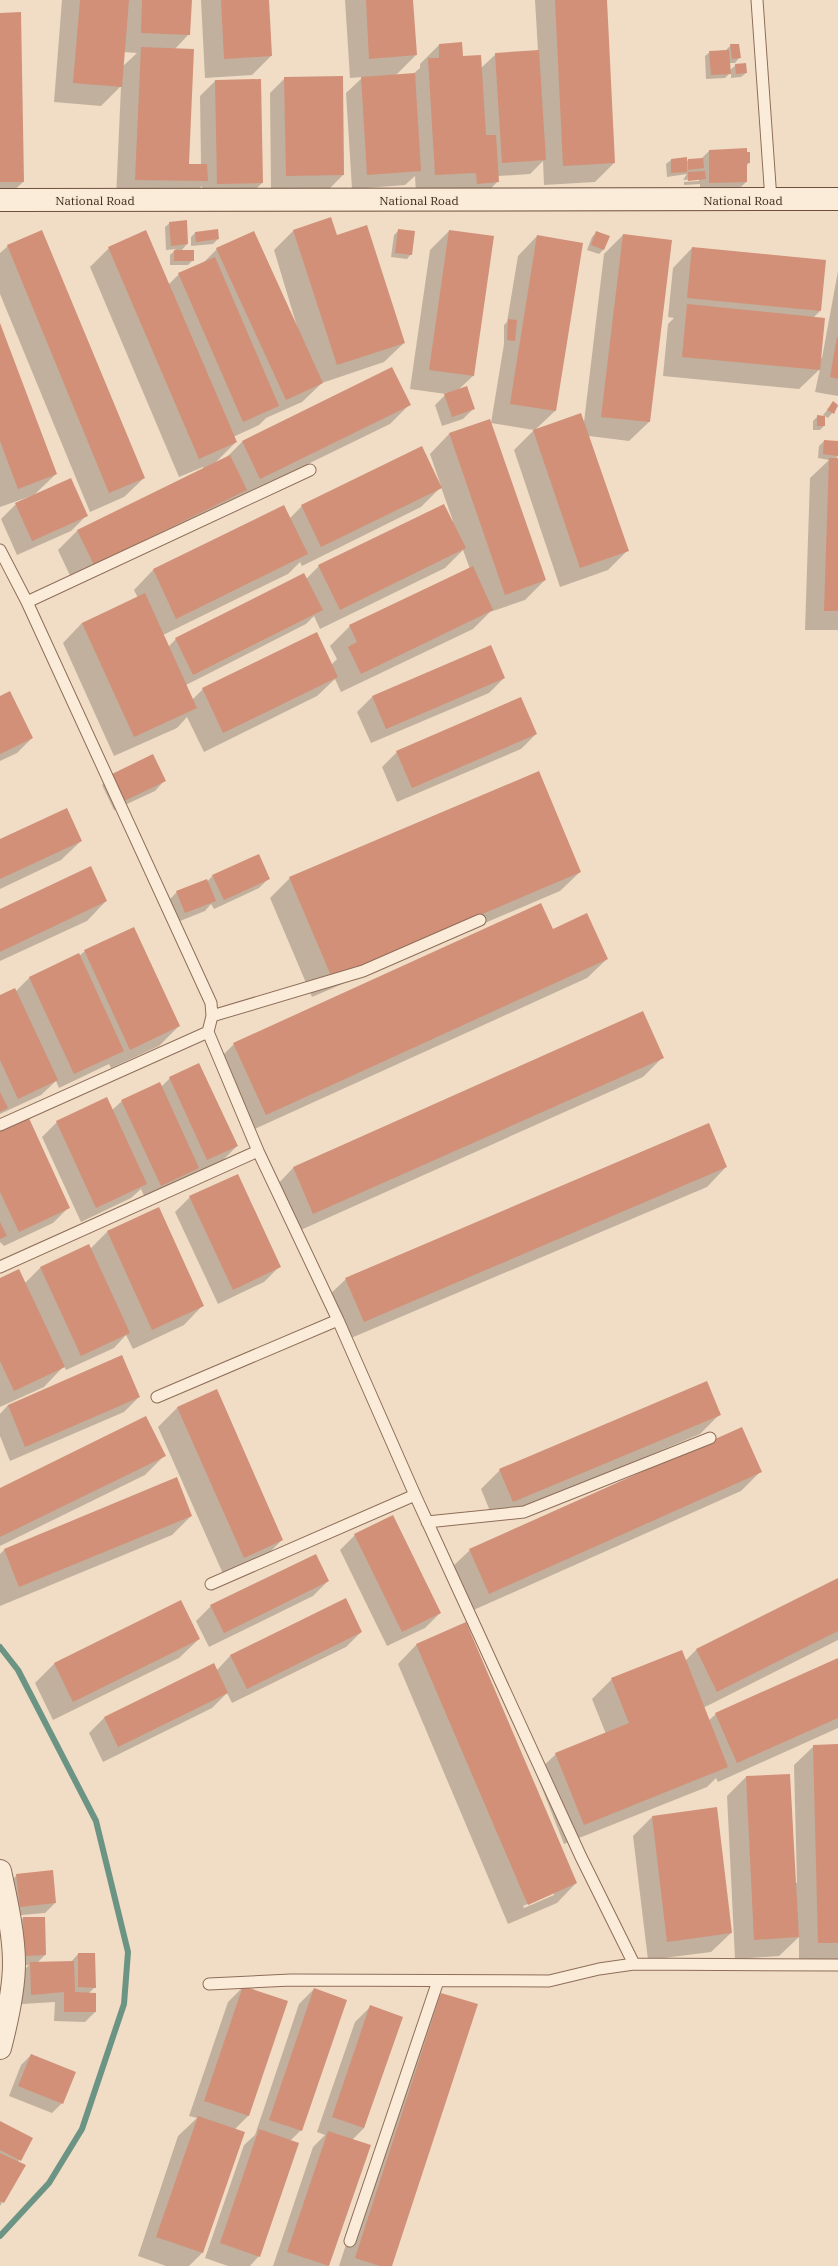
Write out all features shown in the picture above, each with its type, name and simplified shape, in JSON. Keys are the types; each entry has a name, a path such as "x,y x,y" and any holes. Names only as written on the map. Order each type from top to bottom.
{"main road":[{"name":"National Road","path":"0,200 838,199"},
{"path":"0,1871 6,1900 14,1963 6,2026 0,2048"}],"lane":[{"path":"757,0 771,200"},
{"path":"27,602 310,470"},
{"path":"0,550 27,602 211,1003 212,1016 208,1032 258,1151 338,1320 427,1522 581,1857 634,1964"},
{"path":"212,1016 363,971 480,920"},
{"path":"0,1125 208,1032"},
{"path":"0,1267 258,1151"},
{"path":"157,1397 338,1320"},
{"path":"427,1522 524,1512 710,1438"},
{"path":"211,1584 415,1495"},
{"path":"209,1984 291,1980 549,1981 599,1969 634,1964 838,1965"},
{"path":"350,2241 438,1981"}],"building":[{"path":"80,0 129,0 122,87 73,83"},
{"path":"142,0 192,0 190,35 141,33"},
{"path":"221,0 269,0 272,56 224,59"},
{"path":"366,0 413,0 417,55 369,59"},
{"path":"555,0 607,0 615,163 563,166"},
{"path":"21,12 24,182 0,182 0,13"},
{"path":"462,42 463,56 481,55 486,135 496,135 499,182 477,184 476,173 435,175 428,58 439,58 439,44"},
{"path":"730,44 739,44 741,58 732,59"},
{"path":"141,47 194,49 189,164 207,164 208,181 135,180"},
{"path":"539,50 546,160 502,163 495,53"},
{"path":"729,50 731,74 711,75 709,51"},
{"path":"746,63 747,73 736,74 735,64"},
{"path":"415,73 421,171 367,175 361,77"},
{"path":"343,76 344,175 286,176 284,77"},
{"path":"261,79 263,183 217,184 215,80"},
{"path":"747,148 747,152 750,152 750,163 747,163 747,182 709,183 709,150"},
{"path":"687,157 687,172 671,173 671,159"},
{"path":"703,158 704,168 688,170 688,159"},
{"path":"705,171 706,179 688,181 688,172"},
{"path":"331,217 337,235 367,225 405,343 337,365 293,230"},
{"path":"187,220 188,244 171,246 169,222"},
{"path":"218,229 219,239 196,242 195,232"},
{"path":"398,229 415,231 412,255 395,253"},
{"path":"42,230 145,478 109,493 7,245"},
{"path":"146,230 237,442 199,459 108,247"},
{"path":"449,230 494,236 474,376 429,370"},
{"path":"254,231 323,383 286,400 216,248"},
{"path":"596,231 610,236 604,250 591,245"},
{"path":"623,234 672,240 650,422 601,417"},
{"path":"537,235 583,243 556,411 510,404"},
{"path":"692,247 826,260 821,311 687,298"},
{"path":"174,250 194,250 194,261 174,261"},
{"path":"215,257 279,406 243,422 178,273"},
{"path":"687,304 825,318 820,370 682,357"},
{"path":"508,319 517,320 515,341 507,340"},
{"path":"0,323 57,474 18,489 0,441"},
{"path":"837,337 838,338 838,379 830,377"},
{"path":"392,367 411,405 260,479 242,441"},
{"path":"467,386 475,409 452,417 444,394"},
{"path":"833,401 838,405 834,414 827,410"},
{"path":"581,413 629,551 580,568 533,430"},
{"path":"817,415 825,416 825,426 817,426"},
{"path":"490,419 546,580 505,595 449,433"},
{"path":"824,440 838,441 838,456 823,454"},
{"path":"422,446 442,488 321,547 301,505"},
{"path":"230,455 247,490 94,565 77,530"},
{"path":"829,458 838,458 838,611 824,611"},
{"path":"71,478 88,516 32,541 15,503"},
{"path":"444,504 466,548 340,610 318,565"},
{"path":"284,505 308,554 176,619 153,569"},
{"path":"473,566 493,610 361,674 348,647 357,642 349,625"},
{"path":"304,573 323,610 193,675 175,638"},
{"path":"145,593 197,708 134,737 82,623"},
{"path":"317,632 338,677 223,733 202,688"},
{"path":"491,645 505,678 386,729 372,696"},
{"path":"10,691 33,738 0,754 0,696"},
{"path":"521,697 537,734 412,788 396,751"},
{"path":"153,754 166,781 124,801 112,774"},
{"path":"539,771 581,872 332,978 289,877"},
{"path":"67,808 82,841 0,879 0,839"},
{"path":"259,854 270,879 224,900 212,875"},
{"path":"91,866 107,901 0,952 0,909"},
{"path":"207,879 216,901 185,913 176,891"},
{"path":"541,903 553,929 587,913 608,959 266,1115 233,1043"},
{"path":"134,927 180,1026 130,1050 84,950"},
{"path":"79,953 124,1051 74,1074 29,977"},
{"path":"15,988 58,1080 18,1099 0,1060 0,995"},
{"path":"643,1011 664,1058 313,1214 293,1167"},
{"path":"199,1063 238,1146 207,1160 169,1077"},
{"path":"160,1082 199,1168 161,1186 121,1100"},
{"path":"0,1092 8,1108 0,1112"},
{"path":"107,1097 147,1184 96,1208 56,1121"},
{"path":"28,1116 70,1208 19,1232 0,1192 0,1129"},
{"path":"709,1123 727,1167 364,1322 345,1278"},
{"path":"238,1174 281,1267 233,1290 189,1196"},
{"path":"159,1207 204,1306 152,1330 107,1231"},
{"path":"0,1222 7,1236 0,1239"},
{"path":"89,1244 130,1333 81,1356 40,1267"},
{"path":"19,1269 65,1367 14,1391 0,1361 0,1278"},
{"path":"122,1355 140,1397 25,1447 8,1405"},
{"path":"707,1381 721,1415 513,1502 499,1469"},
{"path":"217,1389 283,1540 244,1558 177,1407"},
{"path":"146,1416 166,1456 0,1537 0,1488"},
{"path":"742,1427 762,1472 489,1594 469,1549"},
{"path":"177,1477 192,1516 19,1587 4,1549"},
{"path":"393,1515 441,1613 402,1632 354,1534"},
{"path":"316,1554 329,1581 224,1633 210,1605"},
{"path":"838,1578 838,1631 717,1692 696,1649"},
{"path":"346,1598 362,1632 247,1689 230,1655"},
{"path":"181,1600 200,1639 73,1702 54,1663"},
{"path":"466,1622 577,1883 528,1905 416,1644"},
{"path":"682,1650 728,1767 584,1825 555,1753 629,1723 611,1678"},
{"path":"838,1658 838,1718 737,1763 715,1713"},
{"path":"214,1663 228,1693 118,1747 104,1717"},
{"path":"838,1744 838,1943 818,1943 813,1745"},
{"path":"790,1774 799,1937 754,1940 746,1776"},
{"path":"717,1807 732,1933 667,1942 652,1816"},
{"path":"53,1870 56,1903 20,1907 16,1874"},
{"path":"23,1917 45,1917 46,1955 24,1956"},
{"path":"78,1953 95,1953 96,1988 78,1987"},
{"path":"74,1961 75,1992 96,1993 96,2012 64,2012 64,1992 31,1995 30,1962"},
{"path":"243,1986 288,2001 249,2116 204,2101"},
{"path":"314,1988 347,2000 302,2131 269,2120"},
{"path":"441,1993 478,2004 392,2266 380,2266 355,2258"},
{"path":"370,2005 403,2017 364,2128 332,2117"},
{"path":"31,2054 76,2072 63,2104 18,2086"},
{"path":"198,2116 245,2132 203,2253 156,2237"},
{"path":"0,2121 33,2138 21,2161 0,2150"},
{"path":"259,2129 299,2143 260,2257 220,2243"},
{"path":"328,2131 371,2145 329,2266 287,2252"},
{"path":"0,2153 26,2165 4,2203 0,2201"}],"waterway":[{"path":"0,1647 18,1670 96,1821 128,1952 124,2004 82,2129 49,2183 0,2236"}]}
